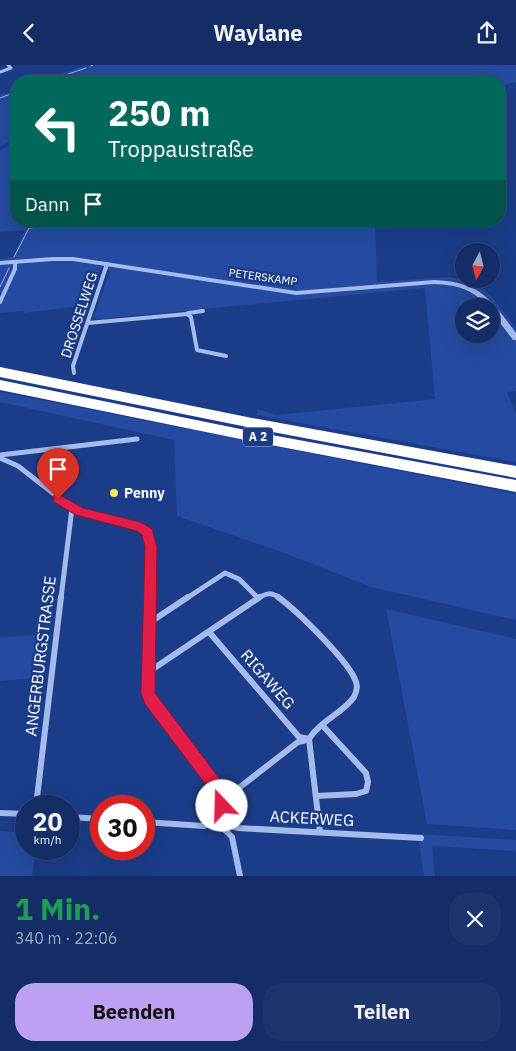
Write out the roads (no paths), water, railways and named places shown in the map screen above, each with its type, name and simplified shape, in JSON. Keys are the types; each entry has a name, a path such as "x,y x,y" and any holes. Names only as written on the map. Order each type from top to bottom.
{"highway":[{"name":"A 2","path":"0,372 252,423 516,472"},
{"name":"A 2","path":"0,385 250,436 516,486"}],"street":[{"path":"0,72 11,68 8,65"},
{"name":"PETERSKAMP","path":"0,263 64,259 296,293 434,282 455,283 468,287 480,294 516,338"},
{"path":"0,302 15,269 15,262"},
{"name":"DROSSELWEG","path":"74,373 73,367 107,264"},
{"path":"88,323 203,311"},
{"path":"185,313 191,315 198,352 226,356"},
{"path":"0,456 137,439"},
{"path":"0,456 26,471 72,508 140,527 147,532 151,547 148,693 150,699 214,784 222,801 222,815 217,822 232,837 240,876"},
{"name":"ANGERBURGSTRASSE","path":"37,795 72,508"},
{"path":"149,623 225,573 230,573 242,581 258,598"},
{"path":"147,673 266,593 277,596 319,635 348,667 355,678 355,696 314,731 309,739 320,832"},
{"name":"RIGAWEG","path":"208,632 300,737 309,739"},
{"path":"316,796 356,794 366,791 368,787 366,773 322,725"},
{"path":"222,801 298,742 309,739"},
{"path":"0,813 15,814"},
{"name":"ACKERWEG","path":"155,823 204,826 217,822 238,828 421,838"}],"waterway":[{"path":"66,75 86,68"},
{"path":"0,98 10,94"},
{"path":"14,257 29,228 40,227"},
{"path":"0,287 9,268"}],"place":[{"name":"Penny","path":"114,493"}]}
